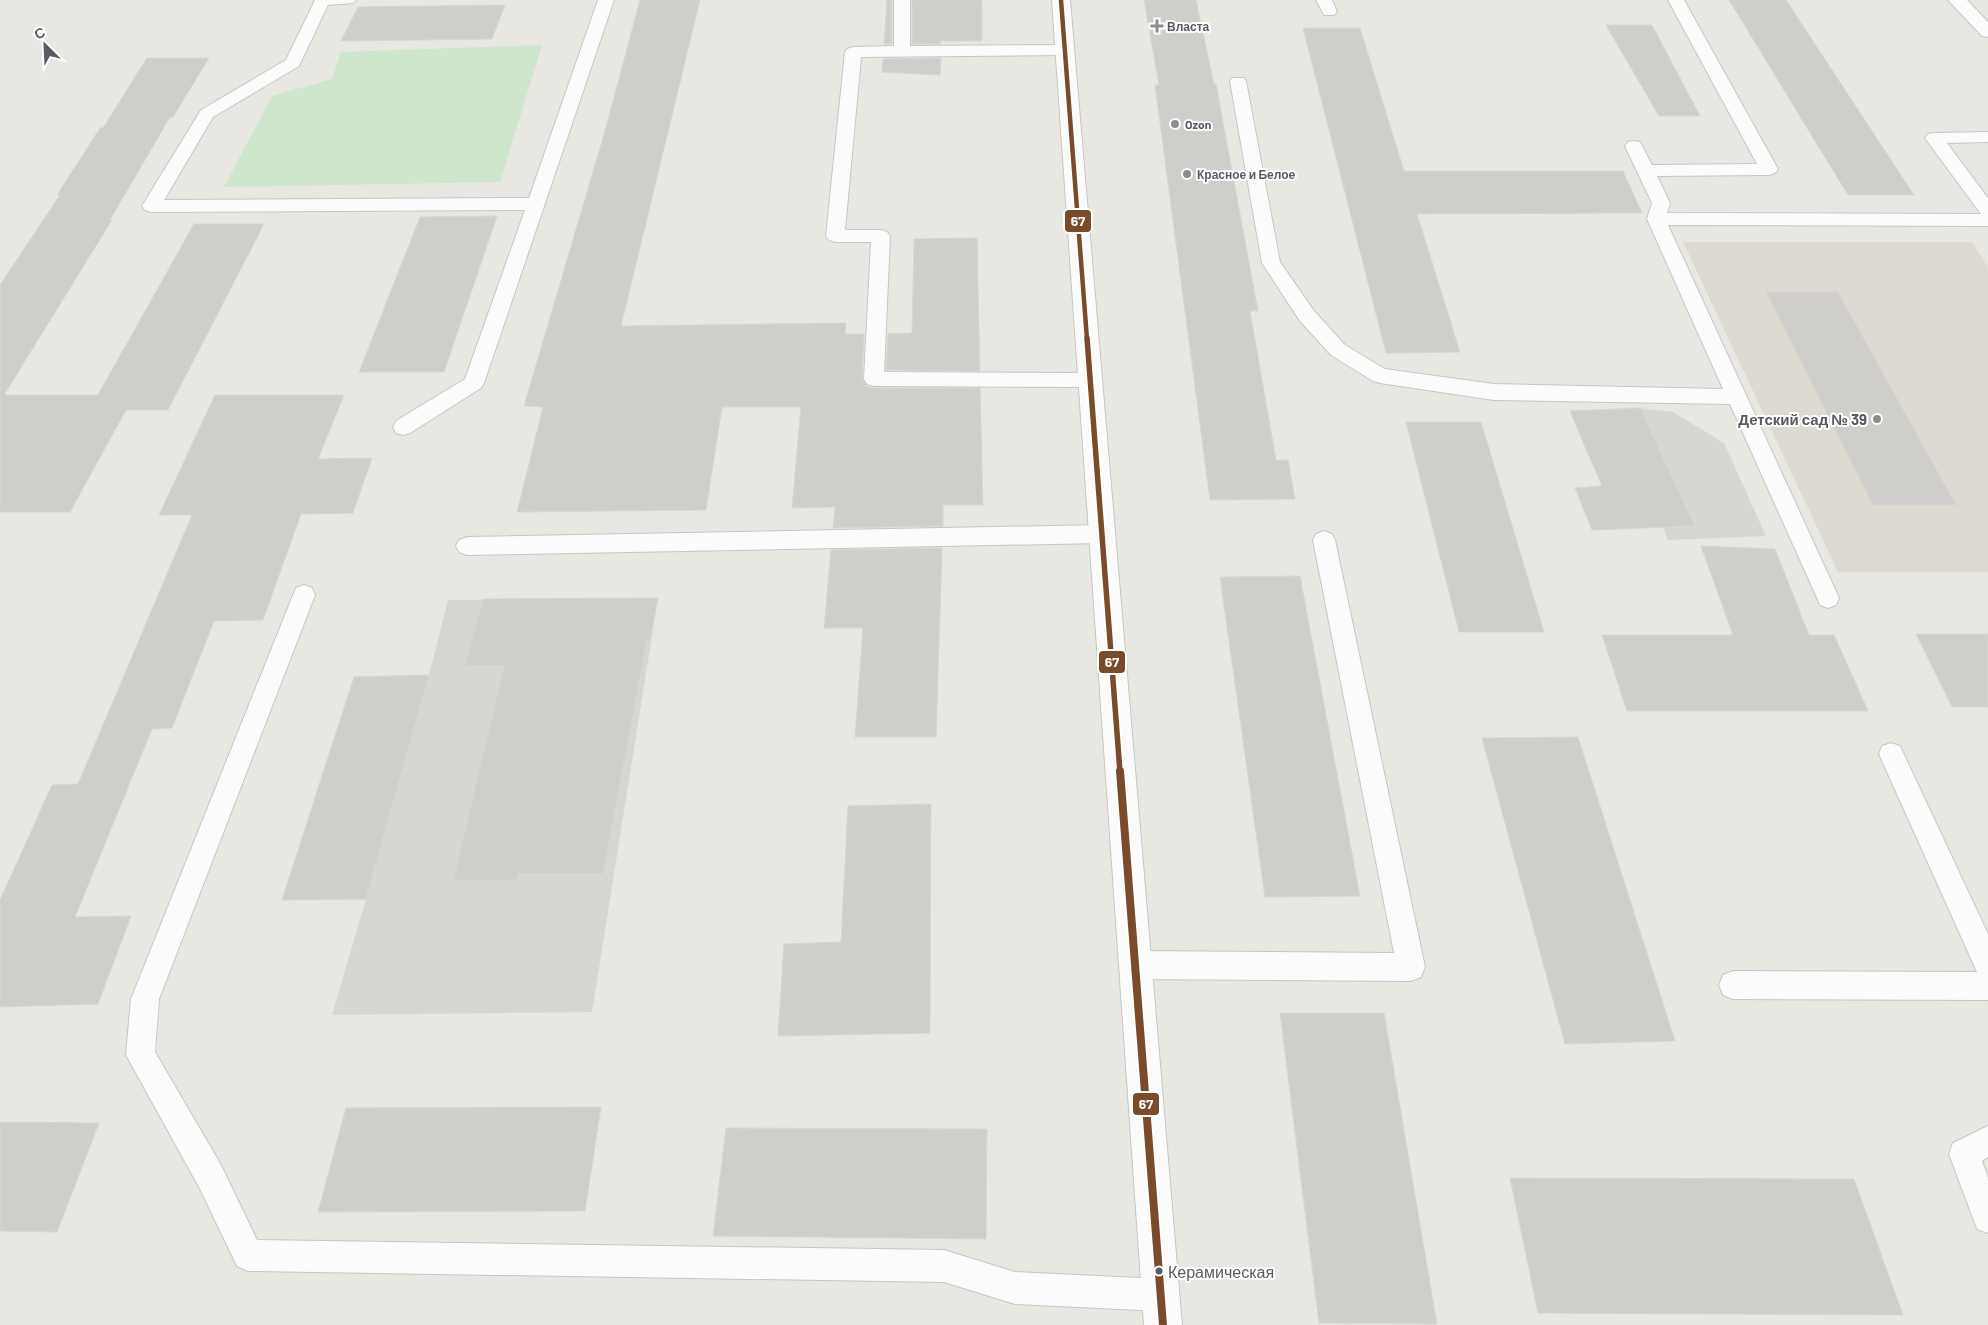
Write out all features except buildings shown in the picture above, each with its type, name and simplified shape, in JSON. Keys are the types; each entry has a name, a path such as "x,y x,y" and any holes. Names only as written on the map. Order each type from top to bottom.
{"street":[{"path":"1062,0 1163,1325"},
{"path":"1957,0 1988,32"}],"lane":[{"path":"348,0 322,1 292,64 208,114 151,206 537,204"},
{"path":"403,427 474,383 606,0"},
{"path":"902,0 902,51"},
{"path":"1646,171 1769,169 1676,0"},
{"path":"1066,50 853,52 835,236 881,236 874,379 1091,380"},
{"path":"1238,82 1271,263 1307,316 1338,350 1380,376 1494,392 1737,398"},
{"path":"1988,136 1934,138 1988,211"},
{"path":"1634,146 1661,202 1656,219 1828,598"},
{"path":"1656,219 1988,220"},
{"path":"467,546 1103,534"},
{"path":"1135,965 1411,966 1324,540"},
{"path":"304,595 145,999 140,1055 210,1176 248,1255 944,1266 1015,1288 1160,1295"},
{"path":"1891,754 1988,964"},
{"path":"1733,985 1988,986"},
{"path":"1988,1141 1964,1154 1988,1218"}],"shaded area":[{"name":"Детский сад № 39","path":"1683,242 1972,242 1988,267 1988,572 1838,572"},
{"path":"1640,408 1673,412 1724,443 1766,536 1668,540 1663,527 1592,530 1575,488 1602,486 1570,411"},
{"path":"658,598 592,1012 332,1015 366,899 282,900 354,677 429,675 448,600"}],"green space":[{"path":"542,45 500,182 224,187 272,96 332,79 341,52"}],"transit line":[{"name":"67","path":"1061,0 1163,1325"}],"place":[{"name":"Власта","path":"1157,26"},
{"name":"Ozon","path":"1175,124"},
{"name":"Красное и Белое","path":"1187,174"},
{"name":"Детский сад № 39","path":"1877,419"},
{"name":"Керамическая","path":"1159,1271"}]}
